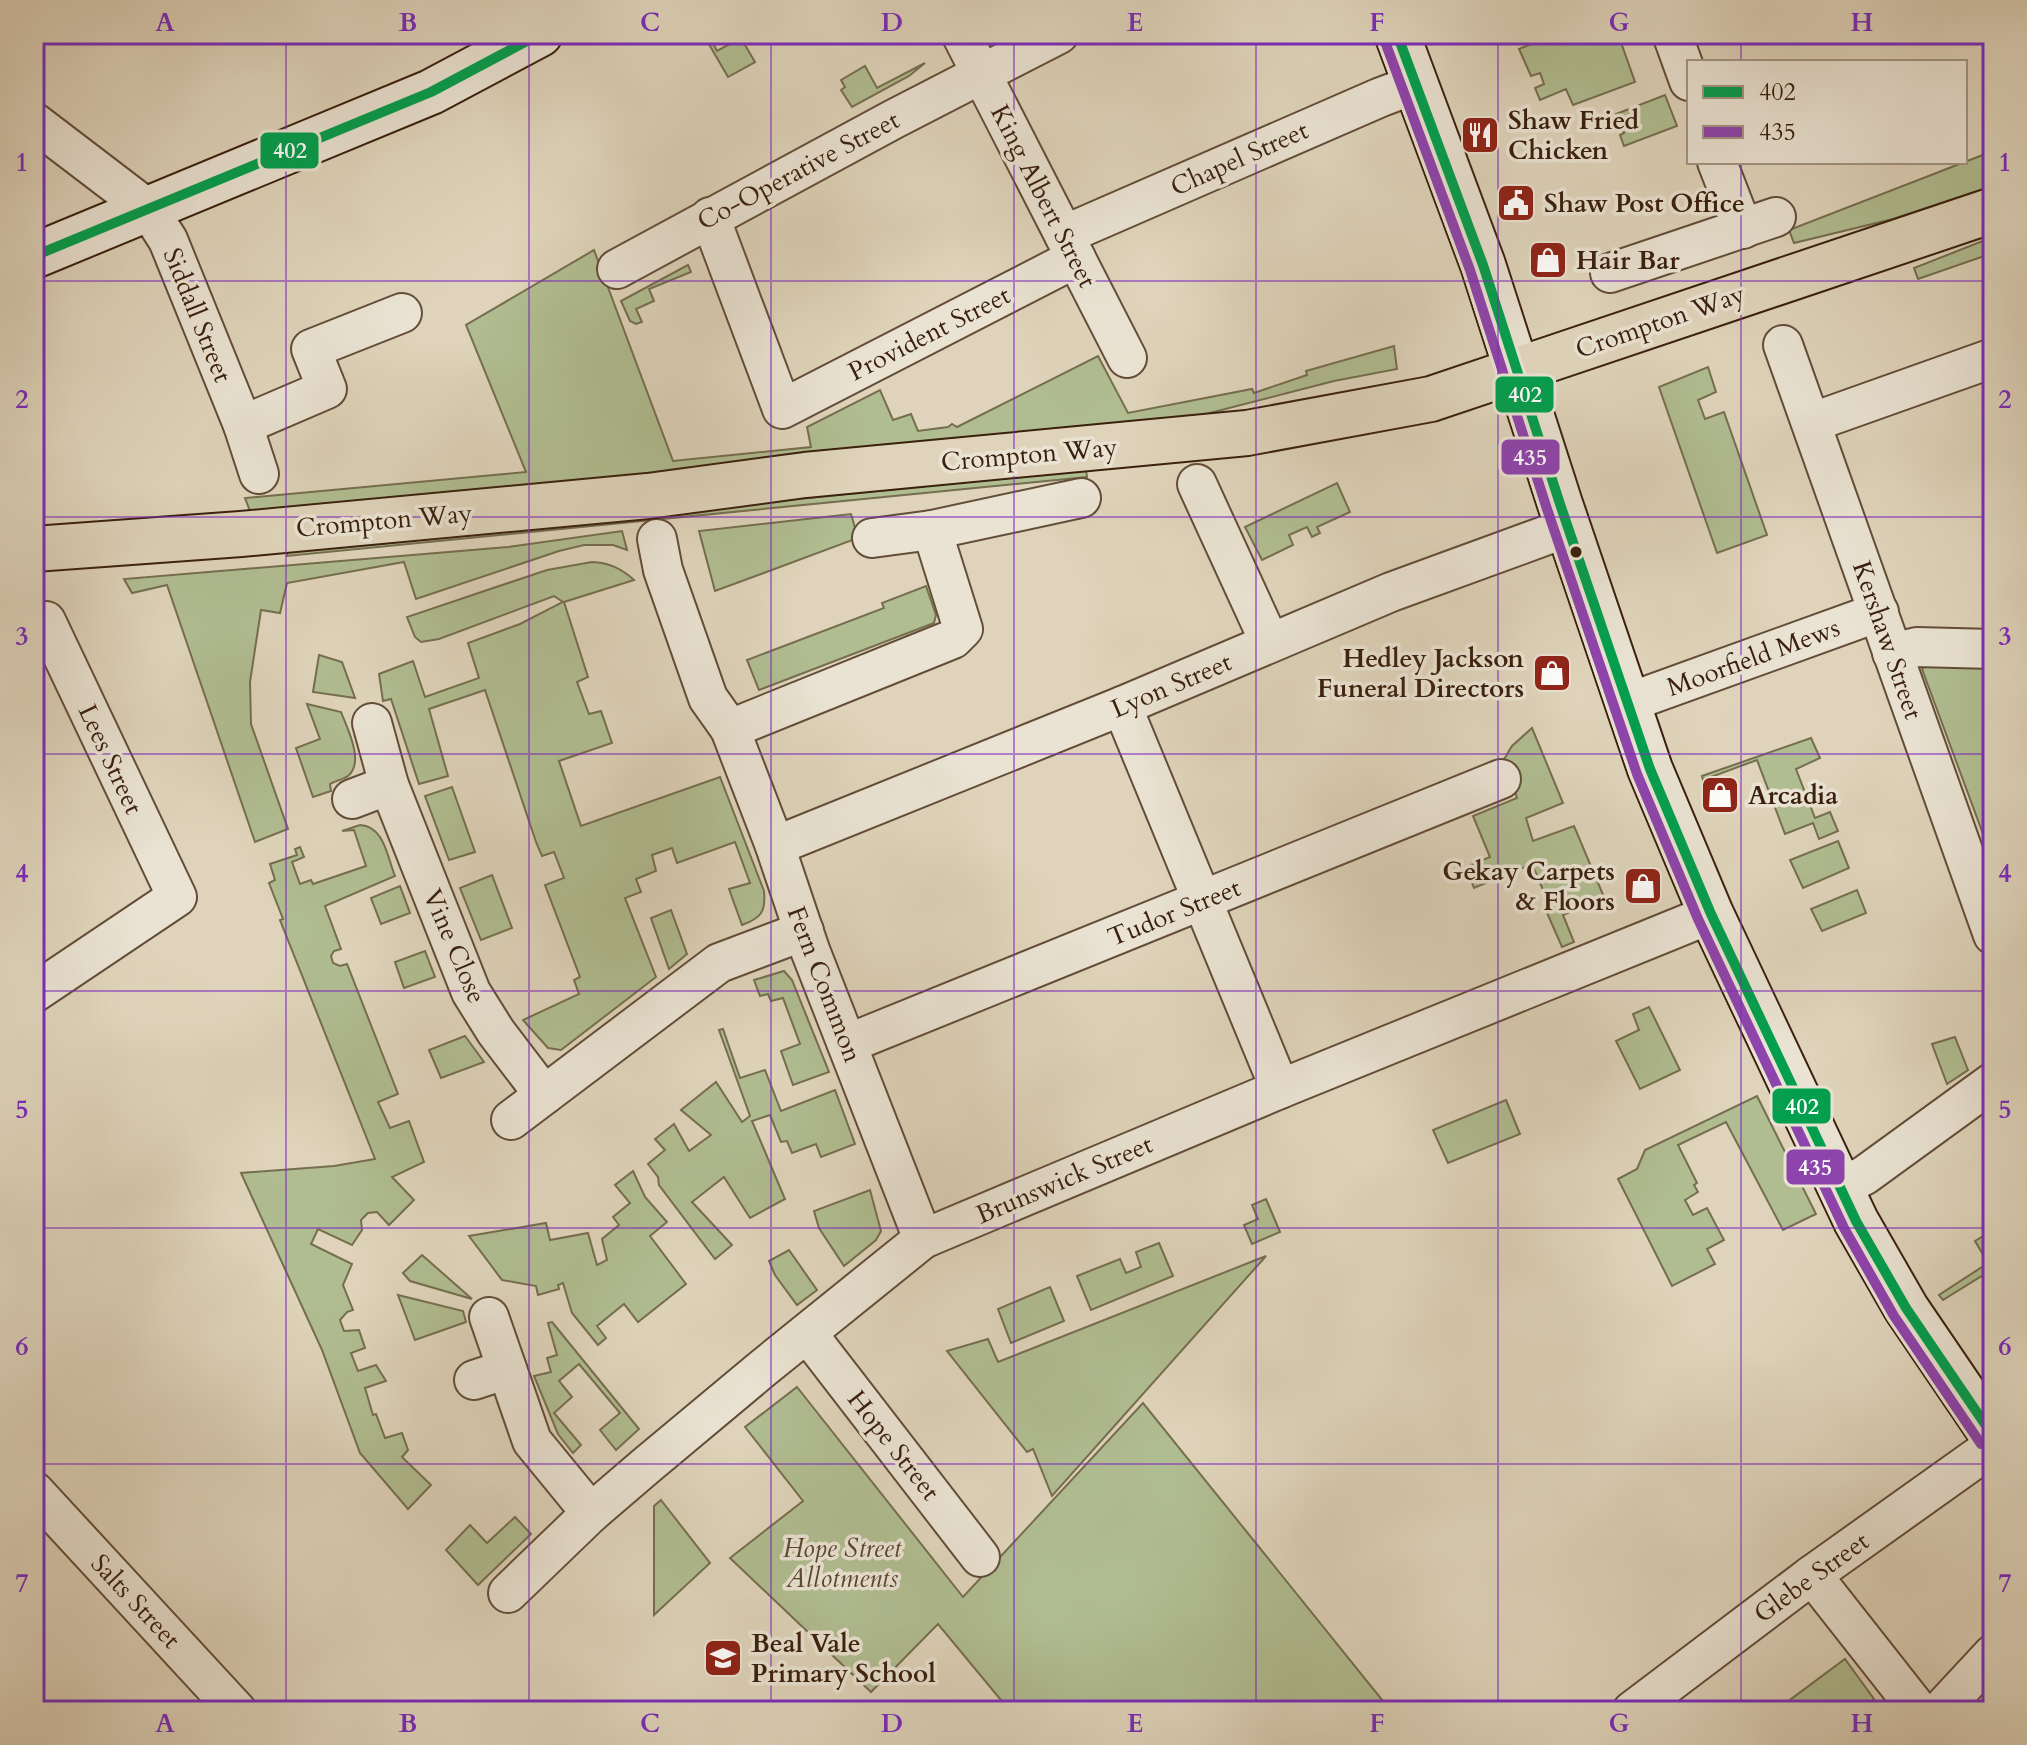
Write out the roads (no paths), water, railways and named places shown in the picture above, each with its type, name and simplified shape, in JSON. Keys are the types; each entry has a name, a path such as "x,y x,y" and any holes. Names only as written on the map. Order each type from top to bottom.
{"main road":[{"path":"1397,34 1483,265 1650,769 1711,914 1839,1189 1906,1308 1993,1436"},
{"path":"34,256 431,92 527,37"},
{"name":"Crompton Way","path":"34,549 241,534 648,496 805,475 1247,433 1431,399 1993,210"}],"street":[{"name":"King Albert Street","path":"961,34 1127,358"},
{"name":"Co-Operative Street","path":"617,269 1059,34"},
{"path":"1672,34 1687,75"},
{"name":"Chapel Street","path":"1070,246 1381,97 1416,84"},
{"path":"34,122 148,209"},
{"path":"1610,273 1760,223 1718,164"},
{"name":"Siddall Street","path":"148,209 168,240 243,425 259,474"},
{"name":"Provident Street","path":"710,217 782,409 1070,246"},
{"path":"243,425 327,389 311,349 402,313"},
{"name":"Kershaw Street","path":"1783,345 1813,422 1993,935"},
{"path":"1813,422 1993,358"},
{"path":"1197,484 1270,643"},
{"path":"872,538 932,530 1081,498"},
{"name":"Lyon Street","path":"775,846 1122,706 1391,592 1569,527"},
{"path":"730,729 953,639 963,629 932,530"},
{"name":"Fern Common","path":"657,539 663,570 708,698 730,729 923,1239"},
{"name":"Moorfield Mews","path":"1627,703 1879,612"},
{"name":"Lees Street","path":"34,993 177,897 46,621"},
{"path":"1892,653 1912,647 1993,649"},
{"path":"1122,706 1280,1089"},
{"name":"Vine Close","path":"372,723 389,785 471,992 496,1032 544,1095"},
{"name":"Tudor Street","path":"847,1044 1501,779"},
{"path":"352,799 389,785"},
{"name":"Brunswick Street","path":"508,1593 591,1513 923,1239 1280,1089 1711,914"},
{"path":"511,1120 719,963 804,931"},
{"path":"1839,1189 1865,1175 1993,1082"},
{"path":"489,1317 490,1374 532,1441 591,1513"},
{"name":"Hope Street","path":"807,1333 980,1557"},
{"name":"Glebe Street","path":"1632,1711 1812,1575 1993,1446"},
{"name":"Salts Street","path":"34,1491 237,1711"},
{"path":"1812,1575 1919,1711"},
{"path":"1940,1711 1993,1654"}],"place":[{"name":"Shaw Fried Chicken","path":"1480,135"},
{"name":"Shaw Post Office","path":"1516,203"},
{"name":"Hair Bar","path":"1548,260"},
{"name":"Hedley Jackson Funeral Directors","path":"1552,673"},
{"name":"Arcadia","path":"1720,795"},
{"name":"Gekay Carpets & Floors","path":"1643,886"},
{"name":"Beal Vale Primary School","path":"723,1658"}],"park label":[{"name":"Hope Street Allotments","path":"842,1563"}]}
